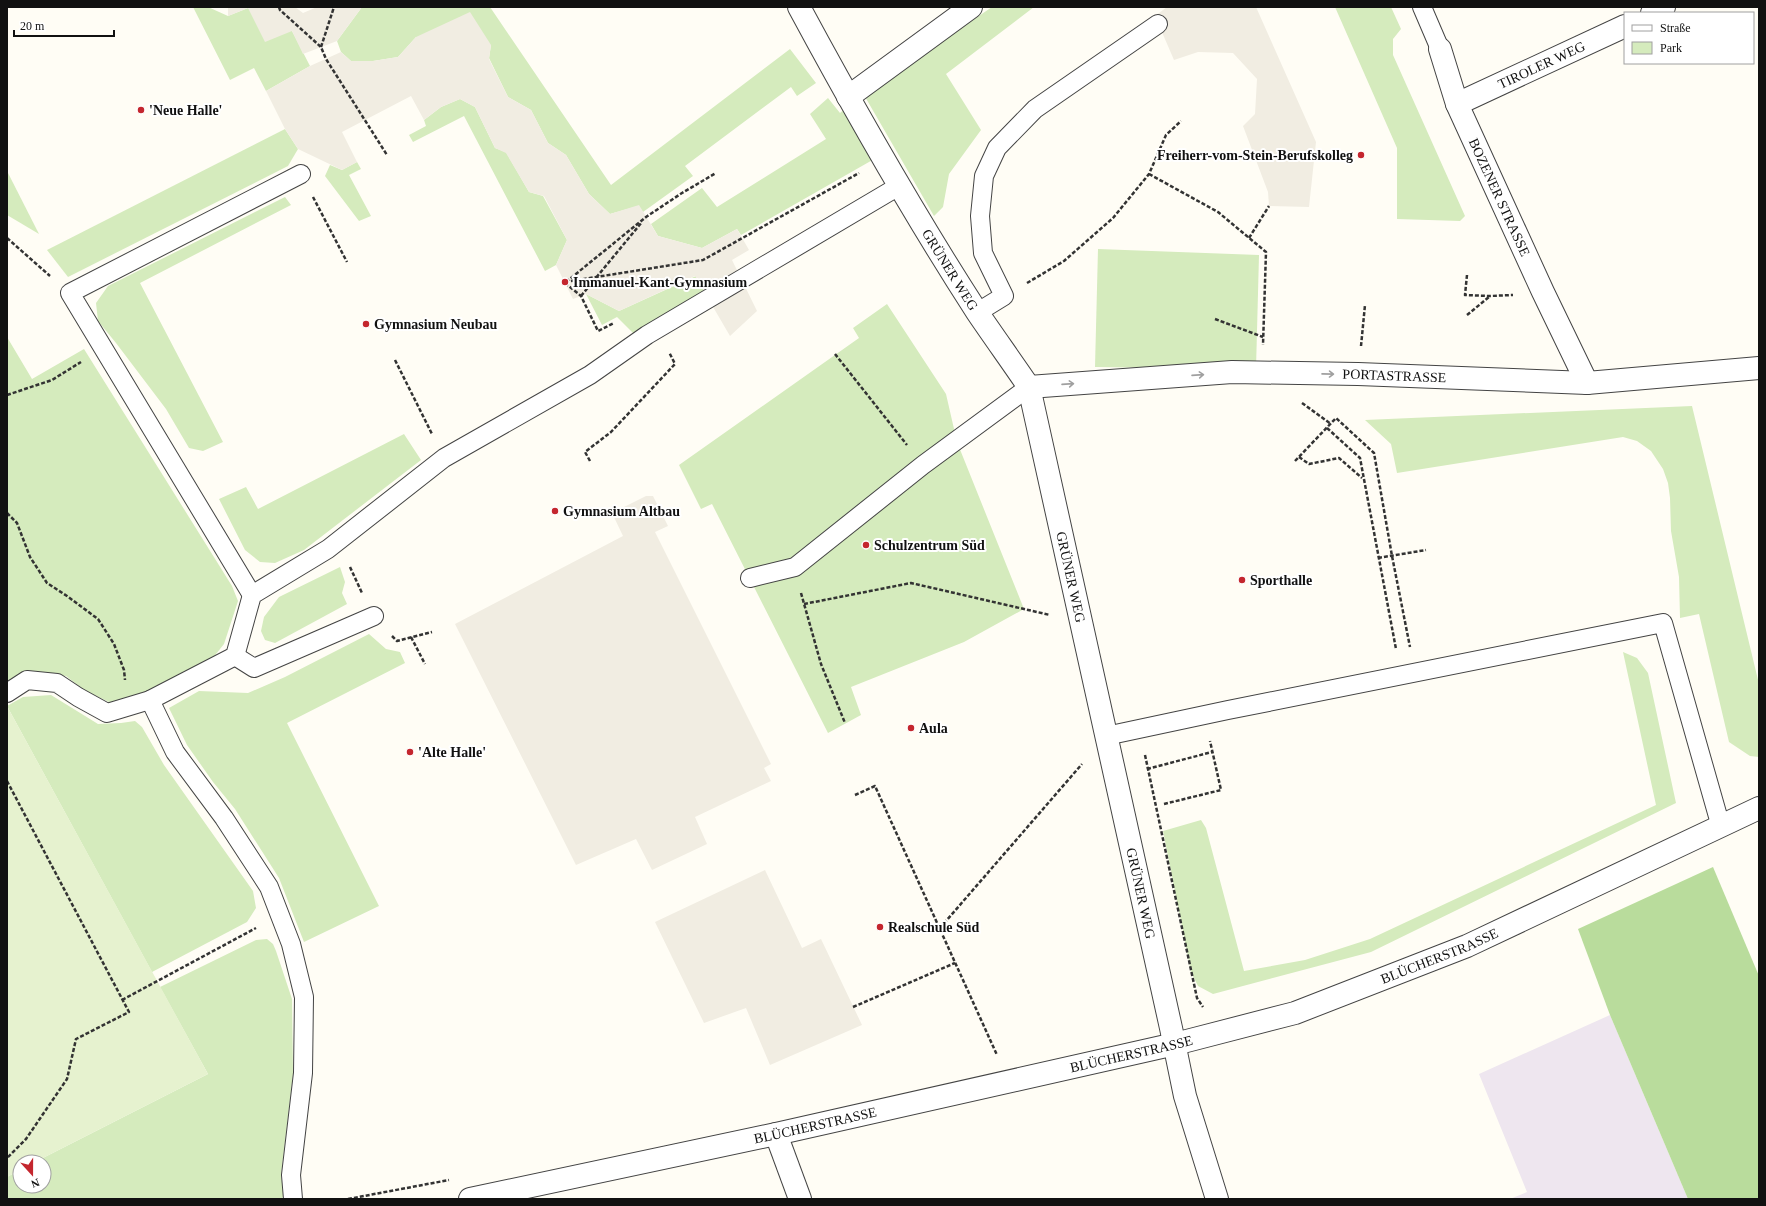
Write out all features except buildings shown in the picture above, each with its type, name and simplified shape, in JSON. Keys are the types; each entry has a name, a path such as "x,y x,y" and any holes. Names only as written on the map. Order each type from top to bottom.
{"street":[{"name":"GRÜNER WEG","path":"799,7 899,186 978,312 1029,387 1175,1044 1185,1096 1217,1199"},
{"path":"848,97 971,7"},
{"path":"1654,12 1664,7"},
{"name":"TIROLER WEG","path":"1457,104 1624,26"},
{"name":"BOZENER STRASSE","path":"1440,49 1457,104 1543,292 1587,383"},
{"name":"PORTASTRASSE","path":"1029,387 1232,372 1358,374 1587,383 1759,368"},
{"name":"BLÜCHERSTRASSE","path":"470,1199 776,1134 1175,1044 1295,1013 1446,954 1759,808"},
{"path":"776,1134 800,1199"}],"lane":[{"name":"BOZENER STRASSE","path":"1422,7 1440,49"},
{"path":"978,312 1004,296 984,252 980,216 984,176 996,148 1035,109 1158,24"},
{"path":"252,595 70,293 302,174"},
{"path":"7,693 27,680 57,683 78,697 107,713 150,700 235,656 252,595 328,549 444,458 590,375 647,335 899,186"},
{"path":"750,578 795,567 923,465 1029,387"},
{"path":"235,656 254,668 374,616"},
{"path":"1106,736 1416,672 1662,624 1721,827"},
{"path":"150,700 174,752 224,818 265,881 291,944 304,996 303,1073 291,1175 293,1199"}],"path":[{"path":"279,7 280,10 321,47 326,59 386,156"},
{"path":"321,47 334,7"},
{"path":"1004,296 1064,261 1112,218 1149,174 1166,135 1181,121"},
{"path":"565,282 646,217 716,173"},
{"path":"302,174 347,262"},
{"path":"1149,174 1218,212 1266,252 1262,373"},
{"path":"565,282 704,260 837,186"},
{"path":"1249,238 1269,206"},
{"path":"581,296 646,217"},
{"path":"7,238 70,293"},
{"path":"1467,275 1465,295 1490,296 1543,292"},
{"path":"565,282 581,296 598,331 616,322"},
{"path":"1467,315 1490,296"},
{"path":"1363,324 1365,305"},
{"path":"1215,320 1263,337"},
{"path":"7,395 52,380 103,349"},
{"path":"836,354 923,465"},
{"path":"395,360 444,458"},
{"path":"590,461 585,452 611,432 675,364"},
{"path":"1300,401 1331,424"},
{"path":"1295,462 1336,418 1374,453 1392,556 1416,672"},
{"path":"1327,428 1360,458 1378,558 1396,645"},
{"path":"1299,457 1309,464 1339,458 1363,479"},
{"path":"7,513 17,523 30,557 47,583 68,596 98,619 114,644 124,670 129,706"},
{"path":"1378,558 1426,550"},
{"path":"347,562 364,595"},
{"path":"795,567 821,664 845,723"},
{"path":"804,604 911,584 1082,622"},
{"path":"411,637 425,664"},
{"path":"1164,804 1221,790 1204,715"},
{"path":"1142,728 1147,769 1197,998 1203,1007 1208,1010"},
{"path":"940,928 1106,736"},
{"path":"1147,769 1212,752"},
{"path":"7,781 129,1012 76,1039 68,1079 26,1139 7,1158"},
{"path":"855,795 875,786 999,1060"},
{"path":"122,1000 280,916"},
{"path":"853,1007 956,963"},
{"path":"348,1199 457,1178"}],"shaded area":[{"path":"228,7 295,7 303,13 317,7 362,7 337,41 303,54 292,31 265,42 248,8 228,16"},
{"path":"1167,7 1256,7 1316,142 1309,207 1269,206 1268,192 1243,126 1255,114 1257,79 1233,53 1198,52 1174,60 1155,16"},
{"path":"470,12 491,45 489,59 508,97 531,110 548,143 566,155 589,194 610,214 639,205 658,236 702,248 737,229 749,250 732,260 757,311 730,336 695,276 619,311 586,294 573,299 556,265 567,240 544,196 529,192 506,153 495,148 475,107 460,99 441,107 424,120 411,96 342,132 357,162 342,170 298,149 285,129 266,91 310,66 341,52 351,61 373,61 398,57 416,37"},
{"path":"646,496 653,496 668,526 655,532 771,764 764,768 771,781 695,817 707,844 652,870 636,839 576,865 455,624 623,536 612,513"},
{"path":"765,870 802,948 821,939 862,1025 770,1065 746,1008 704,1023 655,922"},
{"path":"1610,1015 1688,1199 1510,1199 1527,1192 1479,1074"}],"green space":[{"path":"193,7 208,7 228,16 248,8 292,31 310,66 266,91 254,68 230,80"},
{"path":"362,7 490,7 611,185 790,49 816,83 797,96 791,87 685,166 693,176 643,212 638,206 610,214 589,194 566,155 548,143 531,110 508,97 489,58 491,45 416,37 398,57 373,61 351,61 341,52 337,41"},
{"path":"992,7 1034,7 946,74 981,130 949,174 943,207 934,216 864,95"},
{"path":"1335,7 1391,7 1401,29 1393,39 1393,55 1465,216 1460,221 1397,219 1397,148"},
{"path":"828,98 840,113 847,107 876,158 741,235 737,229 702,248 658,236 651,224 702,188 717,207 826,139 810,114"},
{"path":"460,99 475,107 495,148 506,152 529,192 543,196 567,240 556,265 545,271 464,116 413,142 409,135 426,126 424,120 441,107"},
{"path":"285,129 298,149 288,166 68,277 47,250"},
{"path":"357,162 361,169 349,175 371,216 359,221 325,176 330,165 342,170"},
{"path":"7,171 39,234 7,215"},
{"path":"285,197 291,205 140,283 223,442 203,451 189,448 166,409 98,321 96,303 108,286"},
{"path":"1098,249 1259,255 1256,369 1095,367"},
{"path":"696,276 704,291 634,334 617,317 602,325 586,294 619,311"},
{"path":"887,304 946,394 957,442 1024,609 964,642 851,687 861,715 828,733 712,504 701,509 679,465 859,338 853,328"},
{"path":"7,337 32,379 84,349 232,586 238,601 224,644 212,659 148,694 111,703 84,690 66,676 26,672 7,682"},
{"path":"1692,406 1759,684 1759,757 1750,756 1729,742 1699,614 1680,618 1679,577 1671,531 1668,483 1663,469 1651,451 1637,441 1623,437 1397,473 1391,444 1365,420"},
{"path":"404,434 421,460 304,550 275,563 260,562 245,550 219,499 246,487 258,509"},
{"path":"340,567 345,582 342,593 347,604 275,643 265,640 261,631 264,617 279,597"},
{"path":"369,634 386,649 400,652 405,663 287,723 379,906 304,942 279,878 235,809 213,782 187,745 169,708 199,691 248,693 285,677"},
{"path":"1623,652 1637,658 1648,673 1676,803 1371,952 1213,994 1198,986 1191,972 1163,831 1201,820 1206,828 1244,971 1305,960 1370,939 1656,805"},
{"path":"51,695 98,724 135,721 142,727 164,765 253,891 256,908 247,922 152,972 7,706 23,697"},
{"path":"7,706 208,1074 51,1154 12,1154 12,1174 7,1177"},
{"path":"1713,867 1759,976 1759,1199 1688,1199 1610,1015 1578,929"},
{"path":"267,939 273,944 292,999 293,1074 281,1175 284,1196 281,1199 7,1199 7,1177 12,1174 12,1194 52,1194 52,1154 51,1154 208,1074 160,987 256,940"}],"place":[{"name":"'Neue Halle'","path":"141,110"},
{"name":"Freiherr-vom-Stein-Berufskolleg","path":"1361,155"},
{"name":"Immanuel-Kant-Gymnasium","path":"565,282"},
{"name":"Gymnasium Neubau","path":"366,324"},
{"name":"Gymnasium Altbau","path":"555,511"},
{"name":"Schulzentrum Süd","path":"866,545"},
{"name":"Sporthalle","path":"1242,580"},
{"name":"Aula","path":"911,728"},
{"name":"'Alte Halle'","path":"410,752"},
{"name":"Realschule Süd","path":"880,927"}]}
